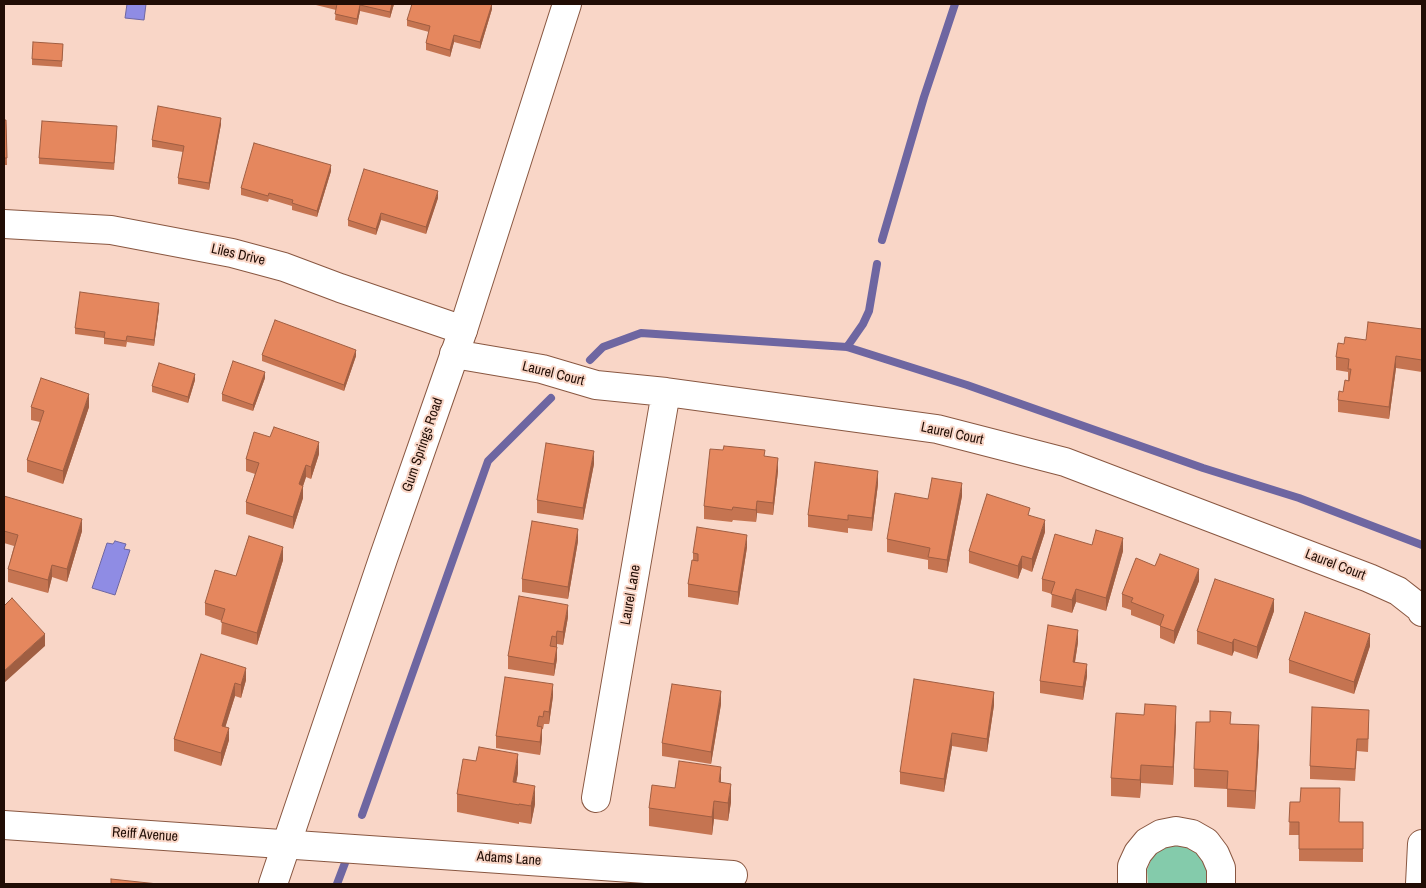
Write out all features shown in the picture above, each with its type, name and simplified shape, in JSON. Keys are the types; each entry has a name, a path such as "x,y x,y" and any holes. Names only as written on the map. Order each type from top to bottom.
{"street":[{"name":"Gum Springs Road","path":"273,884 458,342 568,4"},
{"name":"Liles Drive","path":"4,224 111,230 240,255 284,267 458,342"},
{"name":"Laurel Court","path":"458,342 596,385 666,392 937,429 1065,462 1368,578 1398,591 1421,609 1422,612"},
{"name":"Laurel Lane","path":"596,798 666,392"},
{"name":"Reiff Avenue","path":"4,825 286,844"},
{"path":"1132,884 1132,866 1138,853 1148,842 1161,834 1176,831 1192,834 1206,842 1215,854 1221,868 1221,884"},
{"name":"Adams Lane","path":"286,844 733,875"},
{"path":"1420,884 1422,844"}],"green space":[{"path":"1186,846 1195,850 1202,857 1208,875 1207,884 1148,884 1147,870 1151,860 1157,852 1166,847"}],"shaded area":[{"path":"127,4 146,4 144,20 125,18"},
{"path":"115,541 126,544 124,549 130,550 115,595 92,588 107,543 113,544"}],"building":[{"path":"337,4 392,4 390,12 360,5 357,19 335,14"},
{"path":"412,4 492,4 480,42 454,35 450,50 426,43 430,26 407,20"},
{"path":"33,42 63,44 62,61 32,59"},
{"path":"158,106 221,118 209,183 178,178 184,146 152,140"},
{"path":"4,120 6,120 7,158 4,158"},
{"path":"42,121 117,126 114,163 39,158"},
{"path":"254,143 331,165 317,211 292,203 293,200 269,193 268,196 241,188"},
{"path":"364,169 438,191 426,227 381,213 376,229 348,220"},
{"path":"80,292 159,303 154,340 127,336 126,341 104,338 105,332 75,328"},
{"path":"275,320 356,350 344,385 262,355"},
{"path":"1368,322 1422,329 1422,360 1396,356 1389,407 1338,400 1339,391 1343,392 1345,380 1349,381 1351,369 1348,369 1349,359 1336,357 1338,343 1344,344 1345,337 1366,340"},
{"path":"233,361 265,372 253,405 222,394"},
{"path":"159,363 195,374 188,397 152,386"},
{"path":"41,378 89,394 63,471 27,460 44,411 31,407"},
{"path":"274,427 319,442 311,467 306,465 299,484 303,486 293,517 246,502 259,463 246,459 254,432 270,437"},
{"path":"546,443 594,451 583,508 537,500"},
{"path":"724,446 765,450 764,456 778,458 773,503 757,501 756,510 733,507 732,510 704,506 710,449 723,450"},
{"path":"815,462 878,471 872,518 848,515 848,520 808,515"},
{"path":"932,478 962,483 947,560 928,557 930,548 887,539 895,493 928,499"},
{"path":"987,494 1030,508 1028,515 1045,520 1032,559 1022,556 1018,566 969,551"},
{"path":"4,496 82,519 67,569 52,565 48,580 8,569 18,535 4,531"},
{"path":"532,521 578,529 568,587 522,579"},
{"path":"697,527 747,535 738,592 688,584 692,560 698,561 698,554 693,553"},
{"path":"1096,530 1123,538 1106,598 1076,589 1072,600 1051,594 1055,582 1042,579 1055,534 1092,545"},
{"path":"249,536 283,547 257,633 221,622 225,609 205,603 215,570 236,576"},
{"path":"1160,554 1199,569 1174,631 1160,626 1164,615 1131,602 1133,598 1122,594 1136,558 1155,566"},
{"path":"1215,579 1274,599 1257,647 1234,639 1232,643 1197,631"},
{"path":"519,596 568,605 563,632 557,631 556,637 552,636 550,646 557,647 554,664 508,656"},
{"path":"12,598 45,634 4,671 4,606"},
{"path":"1305,612 1370,634 1354,682 1289,660"},
{"path":"1048,625 1078,630 1073,662 1087,664 1083,687 1040,681"},
{"path":"201,654 246,668 241,685 235,683 222,726 229,728 221,753 174,739"},
{"path":"505,677 553,684 549,712 544,711 543,717 539,716 537,726 542,727 540,742 496,736"},
{"path":"914,679 994,692 987,739 952,733 944,779 900,772"},
{"path":"672,684 721,691 711,752 662,743"},
{"path":"1145,704 1176,706 1173,767 1141,765 1140,780 1111,778 1116,713 1144,715"},
{"path":"1312,707 1369,710 1368,739 1357,739 1355,769 1310,766"},
{"path":"1210,711 1231,712 1230,724 1259,725 1255,791 1227,789 1228,771 1194,769 1196,722 1210,722"},
{"path":"479,747 518,754 513,782 535,786 531,806 457,794 463,759 476,761"},
{"path":"679,761 721,767 719,782 731,784 728,803 714,801 712,817 649,808 652,785 675,788"},
{"path":"1301,788 1340,788 1339,822 1363,822 1363,849 1299,849 1299,822 1289,822 1290,802 1300,802"},
{"path":"111,879 158,884 111,884"}],"waterway":[{"path":"882,240 924,97 955,4"},
{"path":"847,347 863,324 869,311 877,264"},
{"path":"590,360 603,347 641,333 847,347 967,385 1203,468 1299,498 1422,545"},
{"path":"362,815 488,461 551,398"},
{"path":"337,884 348,855"}]}
